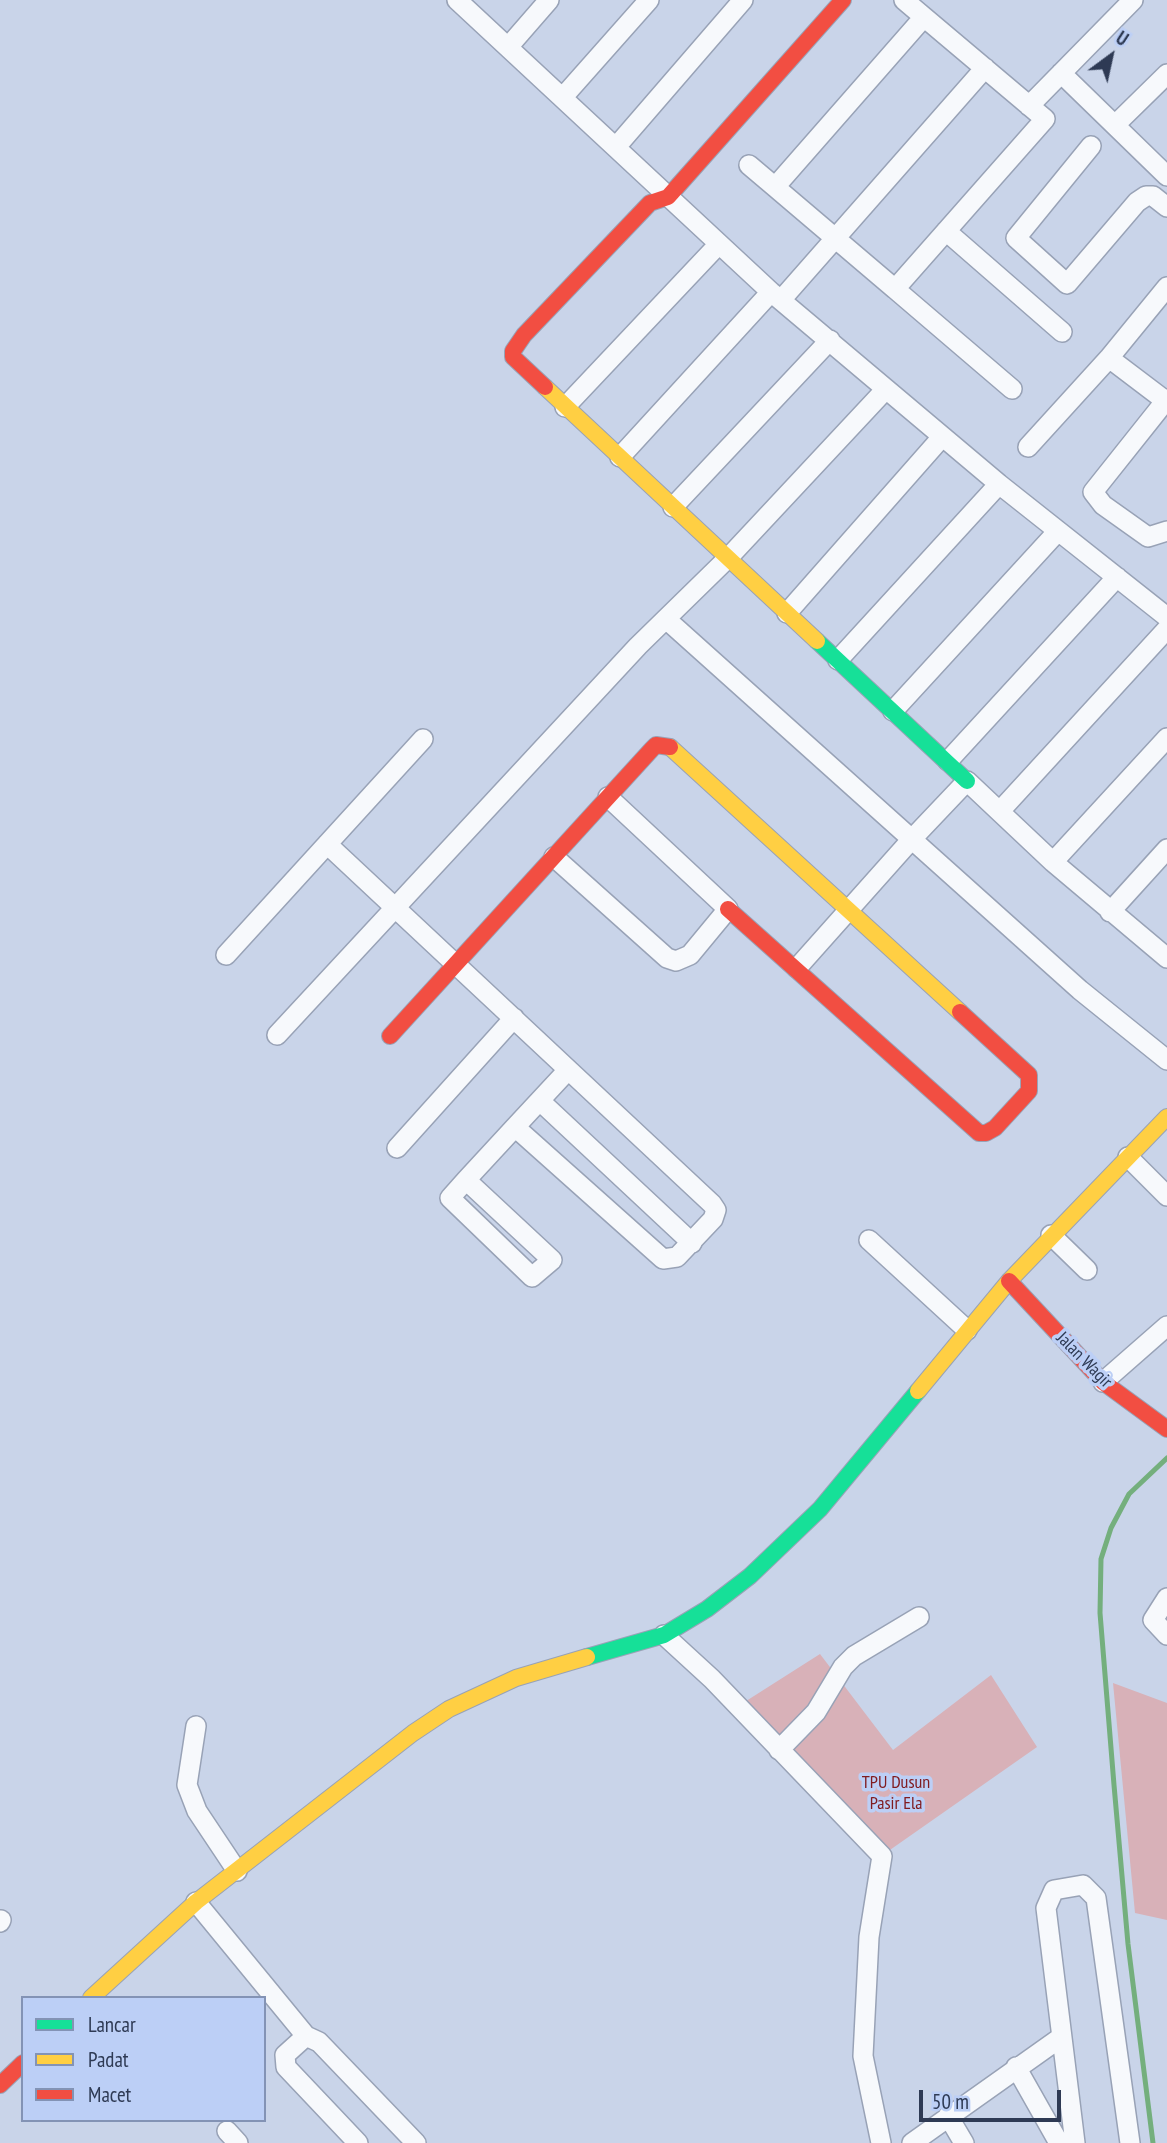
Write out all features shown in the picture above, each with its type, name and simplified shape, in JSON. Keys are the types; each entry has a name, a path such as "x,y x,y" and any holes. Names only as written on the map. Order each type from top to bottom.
{"street":[{"path":"457,0 776,296 999,484 1167,617"},
{"path":"509,46 549,0"},
{"path":"563,97 649,0"},
{"path":"616,147 743,0"},
{"path":"843,0 668,197 650,203 517,344 513,351 517,363 729,557 1053,862 1167,958"},
{"path":"895,289 1045,119 904,0"},
{"path":"1029,106 1133,0"},
{"path":"775,187 924,16"},
{"path":"620,457 835,238 985,68"},
{"path":"1061,73 1167,176"},
{"path":"1115,125 1167,74"},
{"path":"1091,146 1016,239 1067,284 1137,202 1146,196 1153,197 1167,207"},
{"path":"749,165 1012,388"},
{"path":"946,231 1062,332"},
{"path":"565,407 718,245"},
{"path":"1028,447 1109,358 1167,287"},
{"path":"673,507 830,340"},
{"path":"1109,358 1166,401 1093,492 1103,505 1148,537 1167,531"},
{"path":"277,1035 886,388"},
{"path":"787,613 942,437"},
{"path":"838,660 999,484"},
{"path":"893,711 1058,531"},
{"path":"947,761 1117,577"},
{"path":"666,619 1080,990 1167,1060"},
{"path":"1000,811 1167,629"},
{"path":"226,956 424,738"},
{"path":"1053,862 1167,738"},
{"path":"390,1036 456,965 608,797 652,749 659,744 667,744 1029,1075 1029,1091 995,1128 986,1133 972,1128 797,968 728,909 608,797"},
{"path":"797,968 967,781"},
{"path":"327,844 715,1207 713,1219 677,1257 663,1259 515,1127"},
{"path":"1110,912 1167,849"},
{"path":"554,857 659,952 676,961 690,955 728,909"},
{"path":"397,1148 514,1018"},
{"path":"466,1180 552,1260 532,1277 450,1198 466,1180 568,1070"},
{"path":"540,1101 692,1242"},
{"path":"93,1996 196,1902 413,1733 449,1709 516,1678 664,1635 707,1609 750,1576 820,1509 1009,1281 1167,1117"},
{"path":"1128,1157 1167,1196"},
{"path":"1051,1235 1087,1270"},
{"path":"869,1240 967,1330"},
{"name":"Jalan Wagir","path":"1009,1281 1103,1382 1167,1429"},
{"path":"1103,1382 1167,1326"},
{"path":"1167,1598 1153,1620 1167,1635"},
{"path":"779,1750 816,1712 843,1667 854,1656 919,1616"},
{"path":"664,1635 712,1679 878,1848 882,1856 869,1937 863,2056 881,2143"},
{"path":"196,1726 187,1785 197,1811 237,1871"},
{"path":"1075,2143 1046,1908 1054,1890 1083,1885 1096,1898 1130,2143"},
{"path":"196,1902 306,2036 320,2042 416,2143"},
{"path":"306,2036 285,2055 286,2067 358,2143"},
{"path":"912,2143 1060,2038"},
{"path":"3,2077 21,2064"},
{"path":"1016,2067 1059,2143"},
{"path":"948,2116 964,2143"}],"green space":[{"name":"TPU Dusun Pasir Ela","path":"820,1654 893,1750 991,1675 1037,1747 887,1852 743,1703"},
{"path":"1113,1683 1167,1703 1167,1920 1135,1913"}],"waterway":[{"path":"1153,2143 1128,1944 1100,1613 1101,1559 1111,1528 1129,1494 1167,1458"}],"traffic: fast":[{"path":"817,641 967,781"},
{"path":"587,1657 664,1635 707,1609 750,1576 820,1509 918,1391"}],"traffic: slow":[{"path":"545,387 817,641"},
{"path":"670,747 960,1012"},
{"path":"918,1391 1009,1281 1167,1117"},
{"path":"93,1996 196,1902 413,1733 449,1709 516,1678 587,1657"}],"traffic: jam":[{"path":"545,387 513,357 513,351 524,335 650,203 668,197 843,0"},
{"path":"390,1036 652,749 656,745 670,747"},
{"path":"728,909 979,1133 986,1133 995,1128 1029,1091 1029,1075 960,1012"},
{"path":"1009,1281 1103,1382 1167,1429"},
{"path":"0,2085 21,2065"}]}
